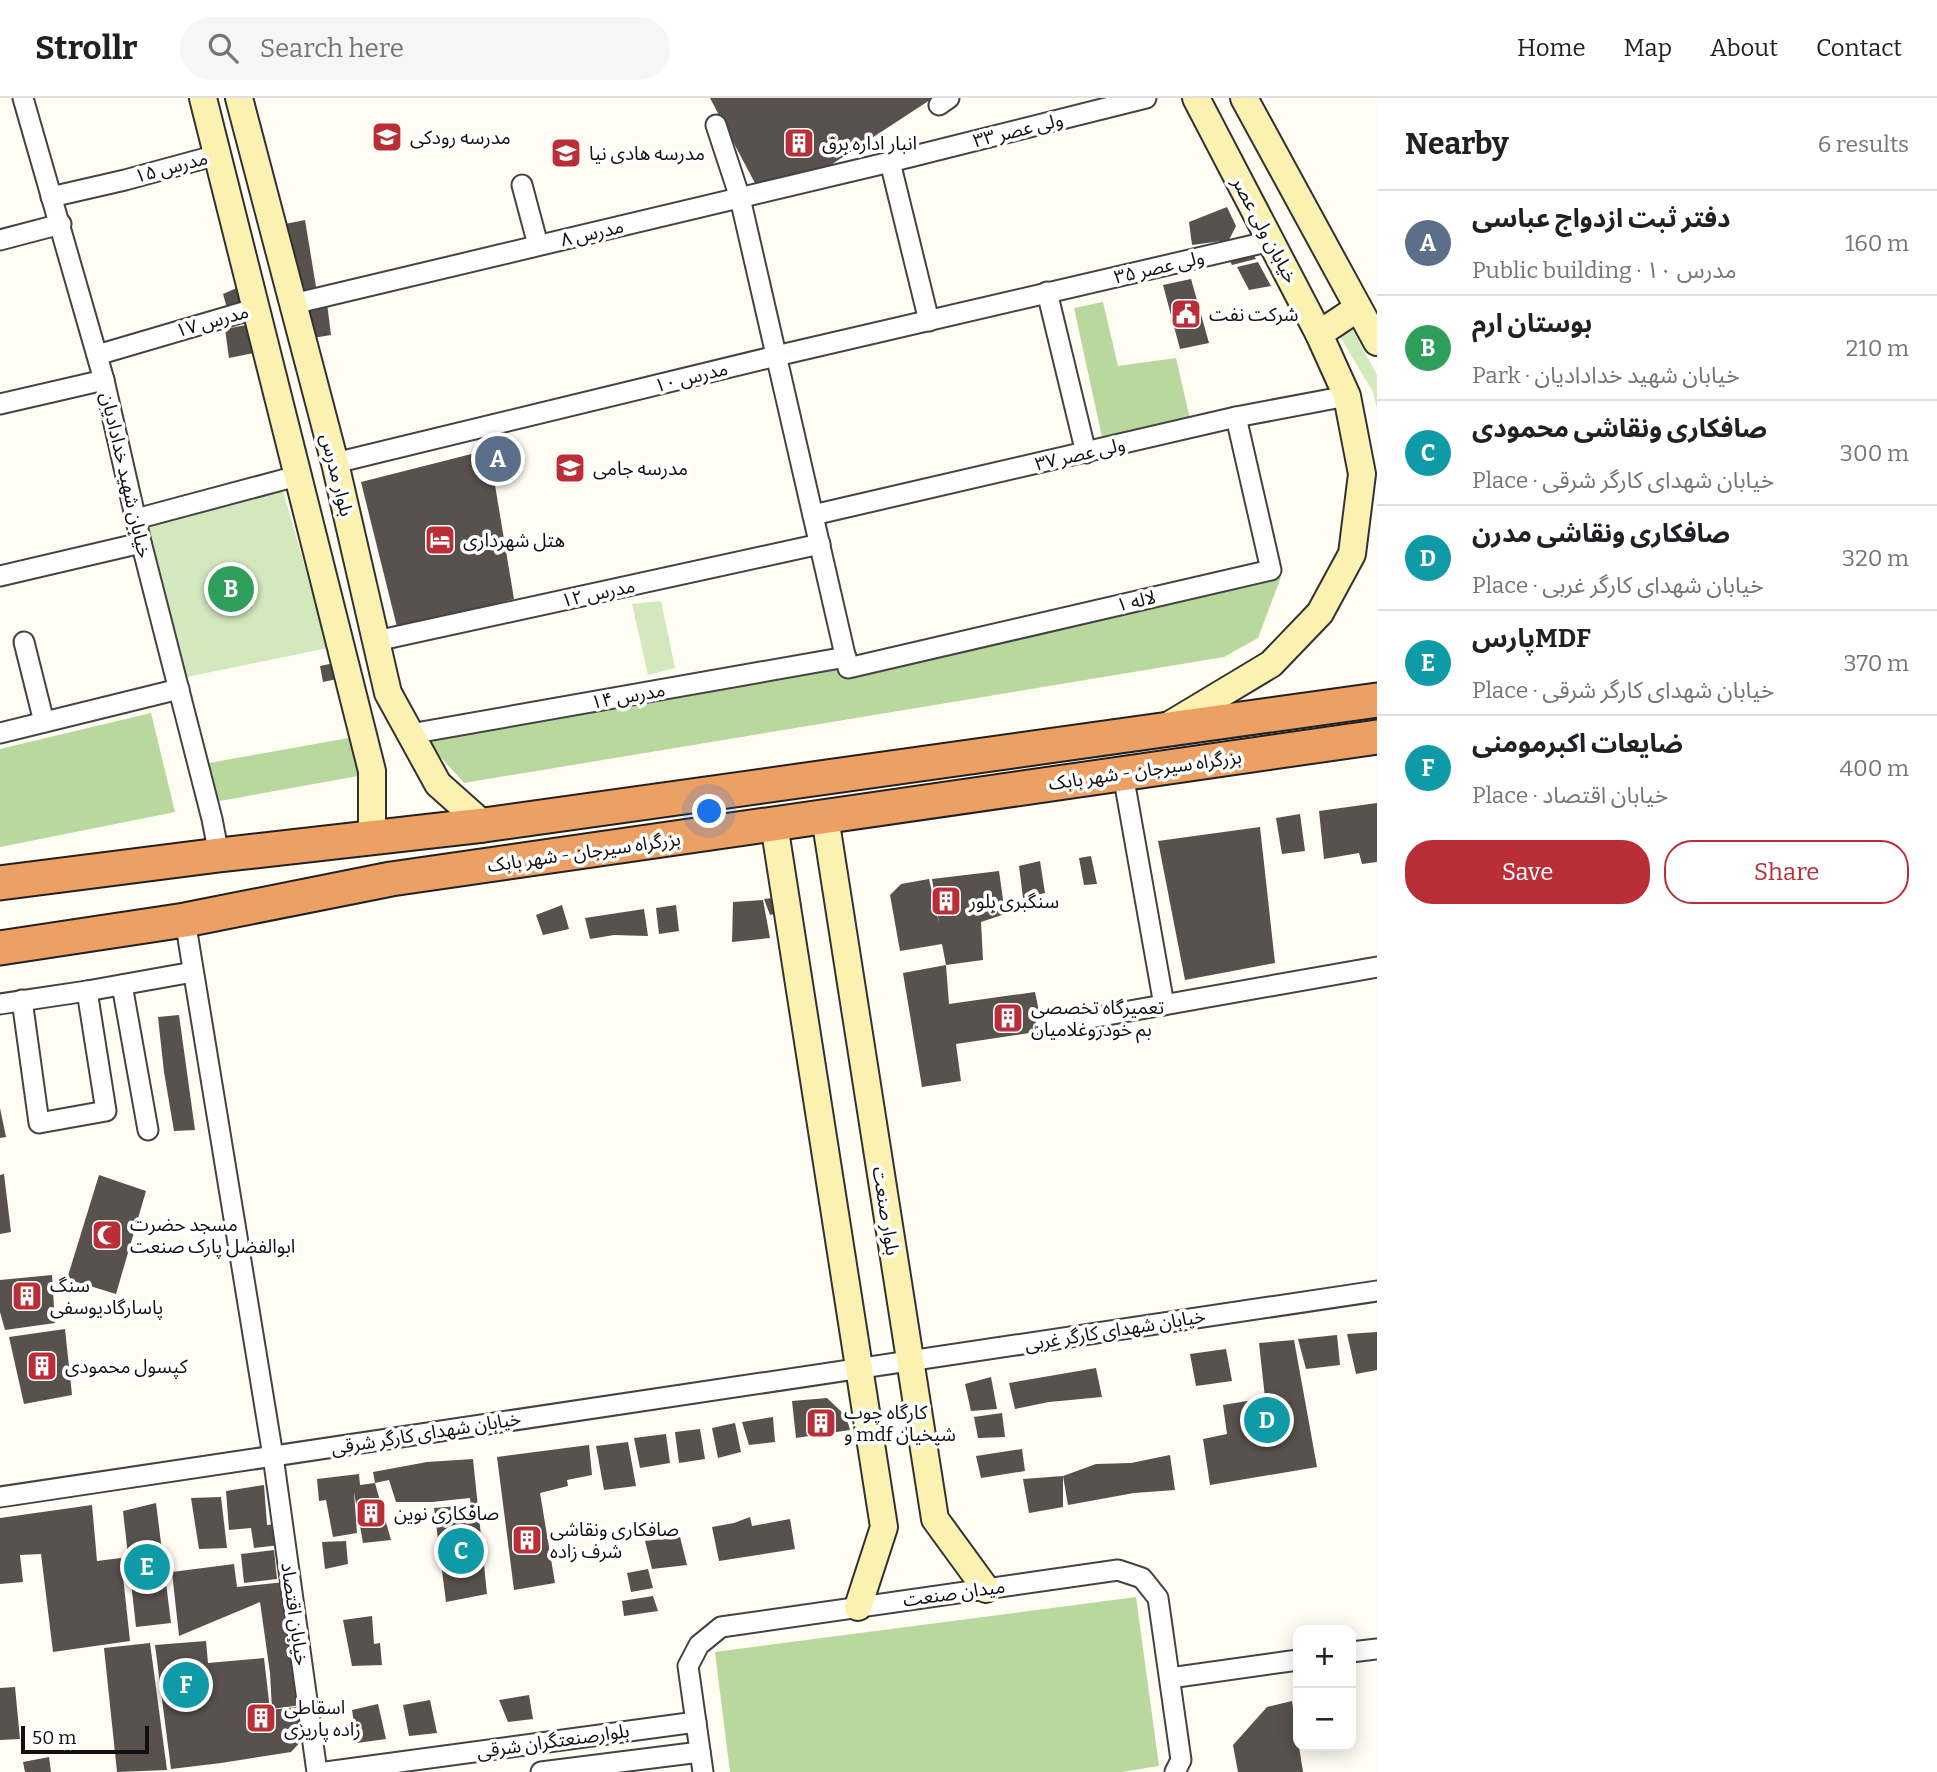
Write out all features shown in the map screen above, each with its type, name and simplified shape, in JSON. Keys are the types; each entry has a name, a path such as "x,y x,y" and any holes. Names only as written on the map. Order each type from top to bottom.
{"highway":[{"name":"بزرگراه سیرجان - شهر بابک","path":"0,883 484,825 1377,700"},
{"name":"بزرگراه سیرجان - شهر بابک","path":"0,948 185,920 391,880 1377,737"}],"street":[{"name":"خیابان شهید خدادادیان","path":"23,98 104,380 141,543 219,855"},
{"name":"بلوار مدرس","path":"203,98 372,771 372,839"},
{"name":"بلوار مدرس","path":"239,98 335,463 388,693 438,784 484,825"},
{"name":"ولی عصر ۳۳","path":"890,162 1146,98"},
{"name":"خیابان ولی عصر","path":"1162,729 1271,664 1320,613 1352,554 1362,474 1347,396 1319,334 1196,98"},
{"path":"1244,98 1377,342"},
{"path":"716,125 740,198 847,662"},
{"name":"مدرس ۱۵","path":"51,197 217,155"},
{"name":"مدرس ۸","path":"293,304 890,162"},
{"path":"890,162 929,321"},
{"path":"522,185 538,245"},
{"path":"0,240 61,224"},
{"name":"ولی عصر ۳۵","path":"1047,292 1271,241"},
{"path":"1047,292 1086,453"},
{"name":"مدرس ۱۰","path":"335,463 1047,292"},
{"name":"مدرس ۱۷","path":"97,355 257,308"},
{"path":"1319,334 1358,308"},
{"path":"0,404 104,380"},
{"name":"ولی عصر ۳۷","path":"813,515 1236,417 1347,396"},
{"name":"لاله ۱","path":"847,662 1271,570 1236,417"},
{"path":"136,519 298,476"},
{"path":"0,576 141,543"},
{"name":"مدرس ۱۲","path":"376,642 820,544"},
{"path":"24,642 44,722"},
{"name":"مدرس ۱۴","path":"410,734 847,662"},
{"path":"0,733 179,689"},
{"path":"355,700 373,701 388,693"},
{"path":"1124,774 1164,1005"},
{"name":"بلوار صنعت","path":"825,817 935,1519 986,1589"},
{"path":"774,824 856,1369 884,1527 858,1607"},
{"name":"خیابان اقتصاد","path":"185,920 274,1456 317,1772"},
{"path":"1045,1026 1377,967"},
{"path":"0,1004 193,972"},
{"path":"122,985 148,1130"},
{"path":"22,1000 39,1123 106,1111 87,991"},
{"name":"خیابان شهدای کارگر غربی","path":"856,1369 1377,1291"},
{"name":"خیابان شهدای کارگر شرقی","path":"0,1497 856,1369"},
{"name":"میدان صنعت","path":"703,1772 688,1666 699,1645 721,1627 1118,1570 1142,1578 1158,1598 1181,1760 1175,1772"},
{"path":"1356,1651 1377,1648"},
{"path":"1170,1678 1293,1661"},
{"name":"بلوارصنعتگران شرقی","path":"326,1772 696,1722"},
{"path":"619,1732 622,1762"},
{"path":"541,1772 700,1752"}],"green space":[{"path":"1103,302 1118,366 1176,358 1190,419 1102,437 1074,308"},
{"path":"1351,327 1377,375 1377,408 1373,392 1339,335"},
{"path":"282,487 328,648 177,679 135,529"},
{"path":"1281,577 1258,638 1224,657 464,783 427,742 822,667"},
{"path":"661,601 675,668 648,675 632,604"},
{"path":"151,713 175,812 0,847 0,749"},
{"path":"354,737 358,776 203,804 198,765"},
{"path":"1136,1597 1159,1766 1122,1772 730,1772 715,1652"}],"building":[{"name":"انبار اداره برق","path":"710,98 933,98 823,170 757,187"},
{"path":"1227,207 1236,226 1229,240 1192,245 1189,222"},
{"path":"305,220 317,293 298,296 280,225"},
{"path":"1248,246 1256,259 1232,265 1226,253"},
{"path":"1258,262 1271,286 1249,290 1237,267"},
{"name":"شرکت نفت","path":"1191,279 1209,343 1180,349 1163,285"},
{"path":"239,287 243,302 227,308 223,294"},
{"path":"327,303 331,335 307,339 299,309"},
{"path":"246,325 254,353 229,358 225,329"},
{"name":"هتل شهرداری","path":"503,446 507,468 493,473 514,599 398,631 361,482"},
{"path":"339,662 342,678 323,682 320,666"},
{"path":"1377,803 1377,862 1362,864 1359,853 1324,859 1319,811"},
{"path":"1300,814 1305,851 1282,854 1276,818"},
{"path":"1260,827 1275,963 1185,980 1158,841"},
{"path":"1091,856 1097,884 1084,885 1079,858"},
{"path":"1040,861 1045,893 1023,898 1019,866"},
{"path":"999,871 1005,914 981,922 983,960 946,965 942,944 900,951 890,895 901,884 929,879 939,923 932,879"},
{"path":"781,897 783,912 770,915 764,899"},
{"path":"763,900 770,938 732,942 733,902"},
{"path":"562,905 569,929 543,935 536,915"},
{"path":"676,905 679,931 659,934 656,908"},
{"path":"644,909 648,936 614,935 590,939 585,918"},
{"path":"946,965 949,1004 1035,992 1043,1031 956,1044 961,1081 922,1087 903,973"},
{"path":"179,1015 195,1130 174,1131 158,1017"},
{"path":"0,1108 6,1137 0,1138"},
{"path":"4,1174 11,1232 0,1234 0,1175"},
{"name":"مسجد حضرت ابوالفضل پارک صنعت","path":"99,1175 146,1191 116,1294 67,1279"},
{"name":"سنگ پاسارگادیوسفی","path":"52,1275 55,1323 5,1330 0,1312 0,1280"},
{"name":"کپسول محمودی","path":"65,1329 72,1395 24,1404 9,1337"},
{"path":"1377,1332 1377,1370 1356,1374 1347,1334"},
{"path":"1337,1335 1340,1365 1306,1369 1298,1339"},
{"path":"1294,1340 1317,1467 1210,1485 1203,1439 1227,1434 1223,1405 1265,1398 1259,1343"},
{"path":"1226,1349 1232,1381 1196,1386 1190,1354"},
{"path":"1096,1368 1102,1397 1049,1402 1015,1409 1009,1383"},
{"path":"991,1377 997,1409 971,1411 965,1384"},
{"name":"کارگاه چوب و mdf شیخیان","path":"827,1398 846,1416 850,1430 796,1438 792,1401"},
{"path":"1002,1413 1005,1437 978,1438 974,1417"},
{"path":"773,1417 775,1442 749,1445 742,1422"},
{"path":"735,1423 741,1452 718,1458 712,1428"},
{"path":"700,1429 705,1459 679,1463 675,1432"},
{"path":"666,1434 670,1463 640,1468 634,1438"},
{"path":"628,1442 636,1486 604,1490 596,1446"},
{"path":"589,1445 592,1475 567,1480 568,1486 540,1493 555,1583 514,1590 497,1457"},
{"path":"1022,1449 1025,1471 981,1478 976,1456"},
{"path":"1170,1455 1175,1490 1134,1493 1068,1505 1063,1476 1096,1464 1131,1463"},
{"path":"473,1459 487,1594 446,1602 434,1508 471,1505 470,1498 396,1502 389,1480 375,1483 373,1472 427,1462"},
{"path":"359,1474 360,1485 375,1483 391,1540 363,1543 354,1492 357,1533 333,1537 326,1500 319,1501 317,1479"},
{"path":"1063,1476 1063,1507 1029,1513 1023,1479"},
{"path":"264,1485 267,1525 277,1524 280,1545 254,1548 251,1528 229,1530 226,1491"},
{"path":"221,1497 227,1548 199,1549 191,1498"},
{"path":"156,1503 171,1623 136,1627 123,1511"},
{"path":"92,1505 97,1561 121,1558 130,1641 53,1652 41,1554 20,1555 23,1582 0,1584 0,1518"},
{"path":"750,1517 752,1526 790,1519 795,1549 719,1561 712,1527"},
{"path":"680,1537 687,1565 652,1569 645,1541"},
{"path":"346,1541 348,1564 325,1569 322,1542"},
{"path":"274,1550 277,1579 244,1583 241,1554"},
{"path":"234,1564 237,1587 285,1582 301,1705 272,1709 260,1602 179,1636 172,1572"},
{"path":"648,1569 653,1588 631,1592 627,1573"},
{"path":"653,1596 658,1611 624,1616 622,1601"},
{"path":"372,1616 374,1644 380,1643 382,1665 352,1666 343,1620"},
{"path":"206,1641 208,1663 264,1658 270,1710 305,1706 309,1733 291,1752 171,1769 155,1645"},
{"path":"150,1643 167,1770 117,1772 104,1648"},
{"path":"15,1687 20,1739 0,1740 0,1688"},
{"path":"529,1695 533,1719 508,1722 499,1700"},
{"path":"430,1700 437,1733 409,1736 403,1705"},
{"path":"1292,1701 1293,1751 1300,1751 1303,1772 1238,1772 1233,1745 1267,1707"},
{"path":"378,1704 386,1739 357,1743 352,1710"},
{"path":"49,1757 51,1772 25,1772 23,1762"}],"place":[{"name":"مدرسه رودکی","path":"387,137"},
{"name":"انبار اداره برق","path":"799,143"},
{"name":"مدرسه هادی نیا","path":"566,153"},
{"name":"شرکت نفت","path":"1186,314"},
{"name":"دفتر ثبت ازدواج عباسی","path":"498,459"},
{"name":"مدرسه جامی","path":"570,468"},
{"name":"هتل شهرداری","path":"440,540"},
{"name":"بوستان ارم","path":"231,589"},
{"name":"سنگبری بلور","path":"946,901"},
{"name":"تعمیرگاه تخصصی بم خودروغلامیان","path":"1008,1018"},
{"name":"مسجد حضرت ابوالفضل پارک صنعت","path":"107,1235"},
{"name":"سنگ پاسارگادیوسفی","path":"27,1296"},
{"name":"کپسول محمودی","path":"42,1366"},
{"name":"صافکاری ونقاشی مدرن","path":"1267,1420"},
{"name":"کارگاه چوب و mdf شیخیان","path":"821,1423"},
{"name":"صافکاری نوین","path":"371,1513"},
{"name":"صافکاری ونقاشی شرف زاده","path":"527,1540"},
{"name":"صافکاری ونقاشی محمودی","path":"461,1551"},
{"name":"پارسMDF","path":"147,1567"},
{"name":"ضایعات اکبرمومنی","path":"186,1685"},
{"name":"اسقاطی زاده پاریزی","path":"261,1718"}]}
